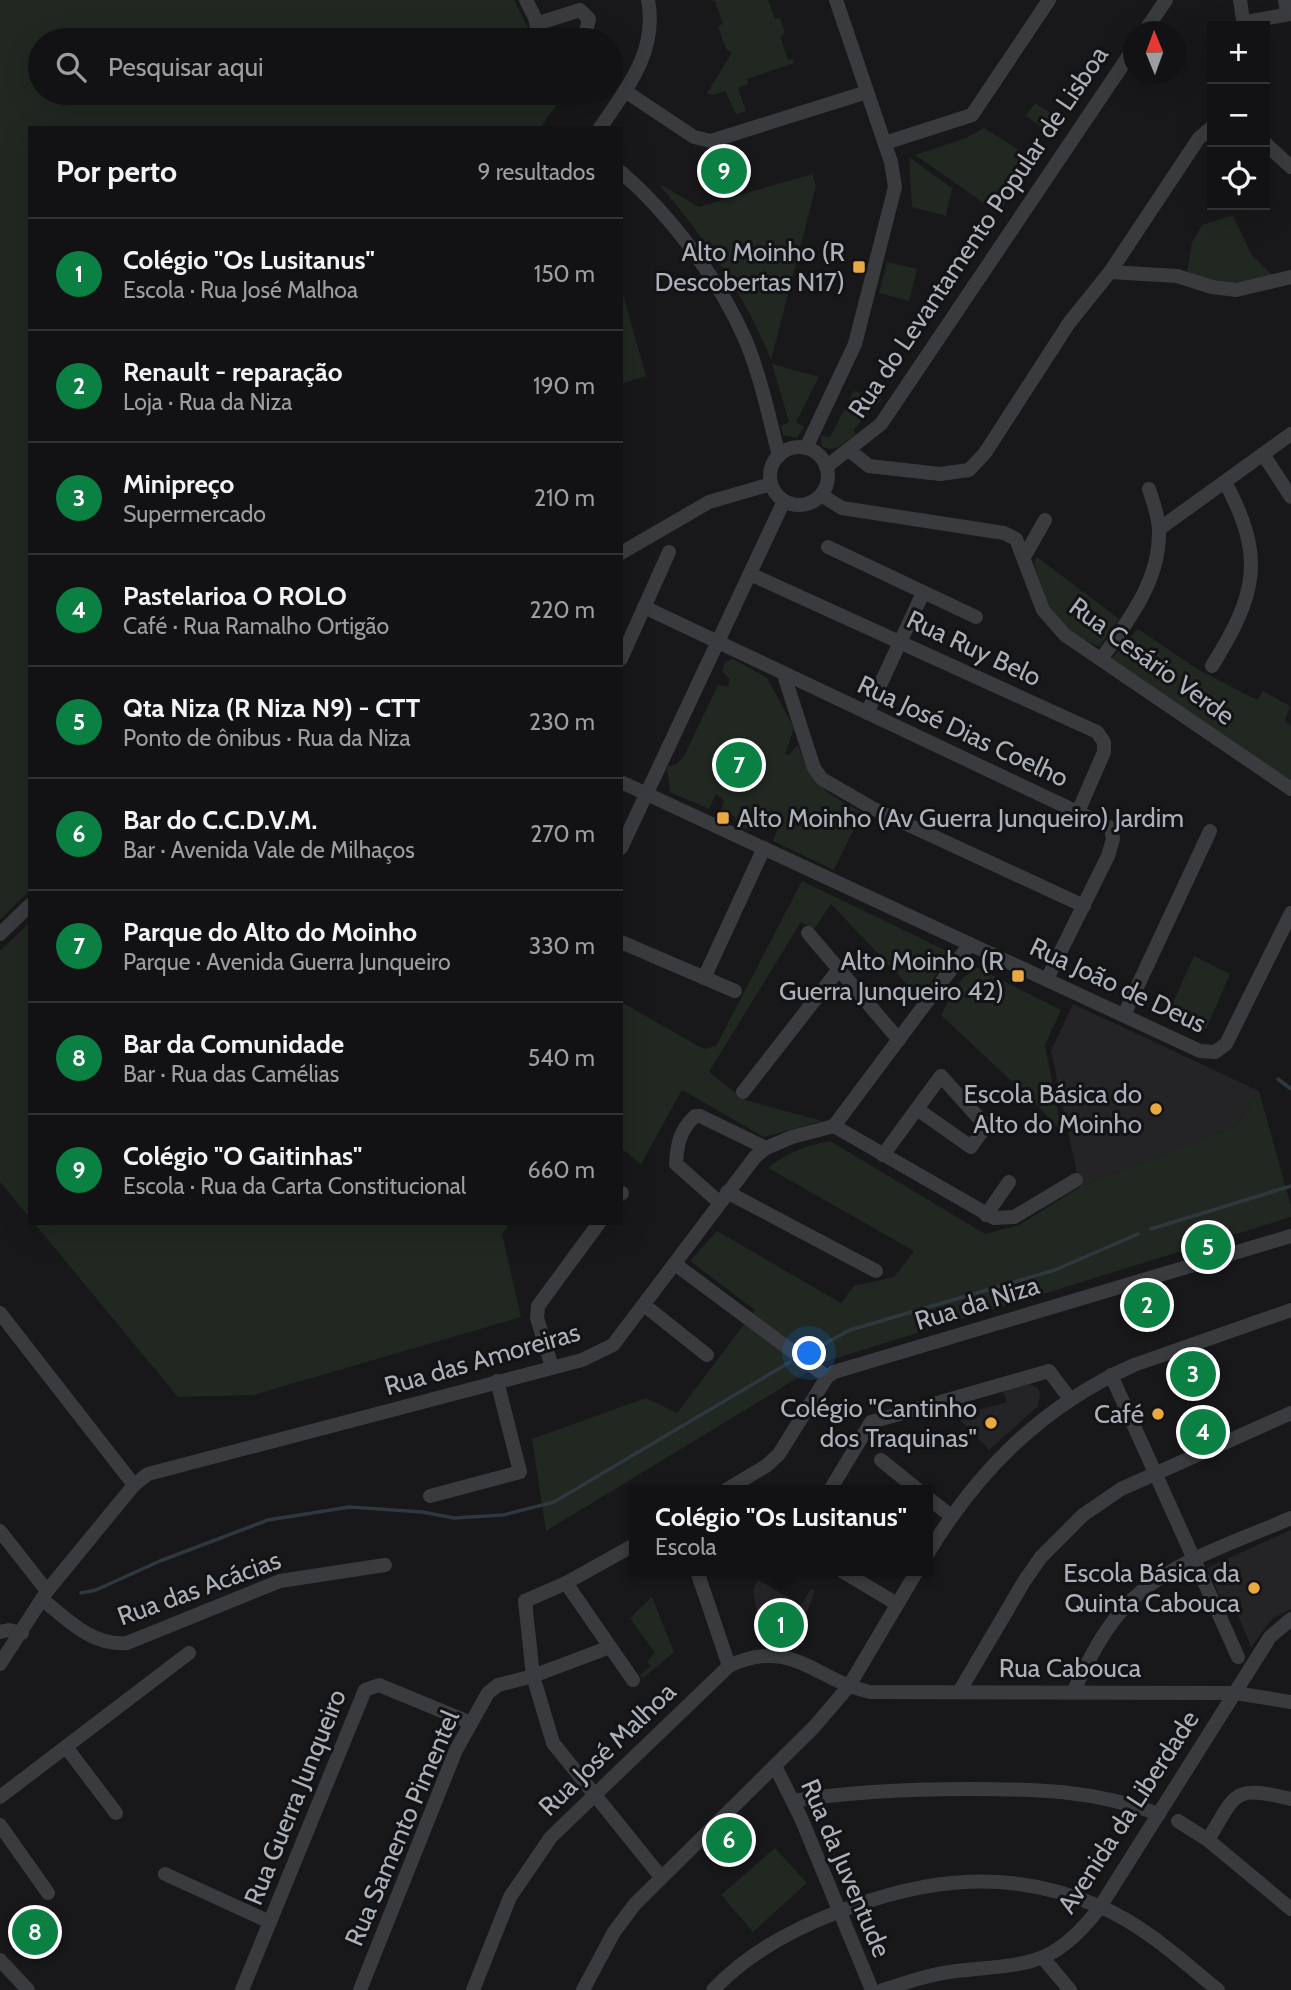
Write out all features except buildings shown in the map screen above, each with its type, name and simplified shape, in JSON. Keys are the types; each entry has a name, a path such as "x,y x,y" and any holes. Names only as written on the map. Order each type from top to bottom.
{"street":[{"path":"526,0 539,28"},
{"path":"623,94 647,48 651,19 648,0"},
{"path":"806,449 855,344 895,183 885,143 836,0"},
{"path":"885,143 972,116 1049,0"},
{"path":"1152,21 1166,0"},
{"path":"1240,0 1243,20 1246,22 1288,9"},
{"path":"537,24 580,10 589,19 587,28"},
{"name":"Rua do Levantamento Popular de Lisboa","path":"826,467 850,451 881,424 1123,63"},
{"path":"625,91 694,137 711,141 867,92"},
{"path":"601,126 616,105"},
{"path":"850,451 869,466 940,474 969,470 985,453 1069,323 1110,272 1199,138 1207,131"},
{"path":"1269,147 1291,167"},
{"path":"623,174 679,232 734,318 757,372 779,456"},
{"path":"1110,272 1177,276 1212,288 1236,290 1291,277"},
{"path":"1159,529 1291,435"},
{"path":"791,449 806,449 818,455 826,467 827,482 821,495 803,505 783,501 771,484 772,466 779,456 791,449"},
{"path":"1263,454 1291,497"},
{"path":"1212,666 1240,621 1248,594 1251,565 1249,536 1225,482"},
{"path":"623,552 709,502 771,484"},
{"path":"1102,658 1138,606 1153,577 1159,529 1149,489"},
{"name":"Rua Cesário Verde","path":"821,495 842,508 1004,533 1016,539 1043,610 1065,635 1291,789"},
{"path":"623,844 783,501"},
{"path":"1024,557 1045,520"},
{"path":"828,547 976,617"},
{"path":"623,654 668,552"},
{"name":"Rua Ruy Belo","path":"750,574 1097,732 1104,742 1104,752 1079,812"},
{"path":"867,713 922,593"},
{"name":"Rua José Dias Coelho","path":"644,607 1111,828 1114,833 1108,856 1047,979"},
{"path":"784,675 814,768 822,779 872,808 1084,905"},
{"name":"Rua João de Deus","path":"623,783 1200,1051 1220,1049 1229,1039 1291,913"},
{"path":"1124,1015 1210,831"},
{"path":"704,978 764,848"},
{"path":"0,934 28,907"},
{"path":"808,933 899,1040"},
{"path":"623,943 735,991"},
{"path":"970,944 834,1126 999,1219 1014,1217 1076,1180"},
{"path":"743,1092 839,969"},
{"path":"883,1155 941,1076 986,1126 971,1147 917,1109"},
{"path":"766,1148 695,1116 679,1136 676,1164 723,1197 876,1271"},
{"name":"Rua das Amoreiras","path":"0,1664 45,1595 134,1485 157,1472 582,1360 614,1345 723,1197 766,1148 792,1137 834,1126"},
{"path":"986,1214 1009,1182"},
{"path":"552,1367 537,1318 538,1306 598,1225"},
{"name":"Rua da Niza","path":"827,1377 844,1368 1291,1236"},
{"path":"675,1264 827,1377 779,1454 766,1466 734,1485"},
{"path":"643,1306 707,1355"},
{"path":"933,1545 951,1516 1017,1439 1070,1399 1111,1375 1291,1310"},
{"path":"0,1313 134,1485"},
{"path":"833,1485 871,1422 1049,1371 1070,1399"},
{"path":"1111,1375 1238,1657"},
{"path":"430,1496 520,1472 497,1381"},
{"path":"959,1692 1041,1557 1101,1501 1291,1413"},
{"path":"881,1461 912,1485"},
{"path":"933,1502 951,1516"},
{"path":"1073,1692 1098,1643 1131,1600 1152,1584 1194,1561 1291,1518"},
{"name":"Rua das Acácias","path":"0,1531 45,1595 88,1635 107,1643 127,1643 280,1581 385,1565"},
{"path":"629,1548 566,1583 525,1601 533,1676 553,1743 661,1877"},
{"path":"699,1576 729,1665 754,1658 786,1657 814,1667 849,1686"},
{"path":"850,1576 897,1604"},
{"path":"583,1990 614,1932 661,1877 814,1727 849,1686 914,1576"},
{"path":"566,1583 630,1675"},
{"name":"Avenida da Liberdade","path":"883,1990 936,1974 1009,1967 1043,1958 1070,1942 1100,1907 1270,1637 1291,1619"},
{"path":"0,1632 9,1630 22,1633"},
{"name":"Rua Samento Pimentel","path":"360,1990 453,1758 493,1688 610,1647"},
{"path":"0,1797 189,1653"},
{"name":"Rua José Malhoa","path":"472,1990 519,1880 556,1830 729,1665"},
{"name":"Rua Guerra Junqueiro","path":"242,1990 361,1696 368,1687 379,1685 471,1723"},
{"name":"Rua Cabouca","path":"849,1686 870,1692 1235,1693 1291,1702"},
{"path":"65,1747 116,1812"},
{"name":"Rua da Juventude","path":"775,1766 793,1801 872,1990"},
{"path":"793,1801 879,1790 1066,1790 1127,1802 1159,1814"},
{"path":"1208,1840 1232,1801 1242,1793 1257,1791 1291,1799"},
{"path":"1178,1821 1208,1840 1291,1909"},
{"path":"0,1825 48,1892"},
{"path":"165,1874 270,1922"},
{"path":"713,1990 771,1944 840,1911 908,1888 978,1881 1041,1889 1100,1907 1139,1929 1218,1990"},
{"path":"1043,1958 1070,1990"},
{"path":"0,1961 28,1990"}],"shaded area":[{"path":"0,0 514,0 528,28 28,28 28,105 557,105 541,126 28,126 28,892 0,920"},
{"path":"709,0 768,0 775,19 780,18 785,33 780,36 788,60 793,59 794,63 747,79 748,84 738,88 746,111 736,114 725,91 712,95 707,93 732,53 726,49 718,26 723,24 715,1"},
{"path":"1035,103 1064,122 1055,136 1026,116"},
{"path":"984,128 1035,160 998,213 915,155 966,138"},
{"path":"909,157 952,188 946,216 912,207"},
{"path":"812,174 816,186 771,360 748,311 722,267 658,183 699,207"},
{"path":"1233,215 1251,254 1275,278 1218,285 1187,272 1192,243 1202,225"},
{"path":"887,262 917,269 909,301 879,293"},
{"path":"623,295 646,376 623,383"},
{"path":"772,364 819,377 796,422 804,427 797,438 783,435 781,426 789,422"},
{"path":"854,391 882,399 853,430 856,434 836,448 822,446 821,436 830,437"},
{"path":"1037,557 1119,619 1099,647 1071,631 1054,614 1038,578 1034,562"},
{"path":"1138,629 1199,670 1257,700 1263,691 1290,706 1285,720 1291,726 1291,789 1110,660"},
{"path":"733,659 767,678 794,728 785,754 789,755 798,745 814,779 829,793 862,812 834,870 773,841 779,825 769,821 763,830 754,825 750,831 736,824 735,817 729,814 724,817 720,814 724,800 716,794 709,809 670,792 667,767 678,763 685,754 718,685 728,687 730,679 722,672 725,662"},
{"path":"802,881 949,952 921,999 831,904 814,929 801,922 709,1072 745,1100 822,1121 764,1137 682,1090 641,1164 623,1150 623,1003 704,1049 716,1046"},
{"path":"28,924 28,1216 0,1182 0,951"},
{"path":"1194,956 1230,974 1206,1029 1196,1030 1167,1016"},
{"path":"976,967 1061,1010 1045,1045 1062,1133 1039,1107 941,1015 959,982"},
{"name":"Escola Básica do Alto do Moinho","path":"1073,1004 1259,1091 1236,1126 1080,1187 1051,1051"},
{"path":"1259,1091 1291,1206 1291,1217 824,1362 546,1531 532,1439 646,1398 677,1413 755,1310 690,1261 717,1231 841,1303 854,1286 894,1277 914,1251 768,1168 783,1158 830,1141 985,1234 1019,1225 1080,1187 1236,1126"},
{"path":"36,1225 509,1225 502,1234 521,1317 253,1395 178,1397"},
{"name":"Colégio \"Cantinho dos Traquinas\"","path":"1029,1384 1038,1388 1038,1406 989,1450 956,1416 1007,1402 1003,1390"},
{"name":"Escola Básica da Quinta Cabouca","path":"1291,1530 1291,1609 1273,1618 1251,1647 1236,1610 1227,1612 1207,1568"},
{"path":"758,1580 801,1605 811,1589 815,1591 794,1647 762,1645 753,1590"},
{"path":"652,1597 674,1652 643,1678 640,1675 651,1666 647,1661 655,1653 630,1618"},
{"path":"775,1848 807,1883 753,1932 721,1895"}],"waterway":[{"path":"1278,1079 1291,1089"},
{"path":"1151,1229 1291,1186"},
{"path":"809,1352 850,1330 1055,1270 1138,1234"},
{"path":"81,1593 96,1590 160,1561 268,1520 350,1507 422,1512 454,1518 503,1515 554,1502 790,1362"}],"place":[{"name":"Colégio \"O Gaitinhas\"","path":"724,171"},
{"name":"Alto Moinho (R Descobertas N17)","path":"859,267"},
{"name":"Parque do Alto do Moinho","path":"739,765"},
{"name":"Alto Moinho (Av Guerra Junqueiro) Jardim","path":"723,818"},
{"name":"Alto Moinho (R Guerra Junqueiro 42)","path":"1018,976"},
{"name":"Escola Básica do Alto do Moinho","path":"1156,1109"},
{"name":"Qta Niza (R Niza N9) - CTT","path":"1208,1247"},
{"name":"Renault - reparação","path":"1147,1305"},
{"name":"Minipreço","path":"1193,1374"},
{"name":"Café","path":"1158,1414"},
{"name":"Colégio \"Cantinho dos Traquinas\"","path":"991,1423"},
{"name":"Pastelarioa O ROLO","path":"1203,1432"},
{"name":"Escola Básica da Quinta Cabouca","path":"1254,1588"},
{"name":"Colégio \"Os Lusitanus\"","path":"781,1625"},
{"name":"Bar do C.C.D.V.M.","path":"729,1840"},
{"name":"Bar da Comunidade","path":"35,1932"}]}
